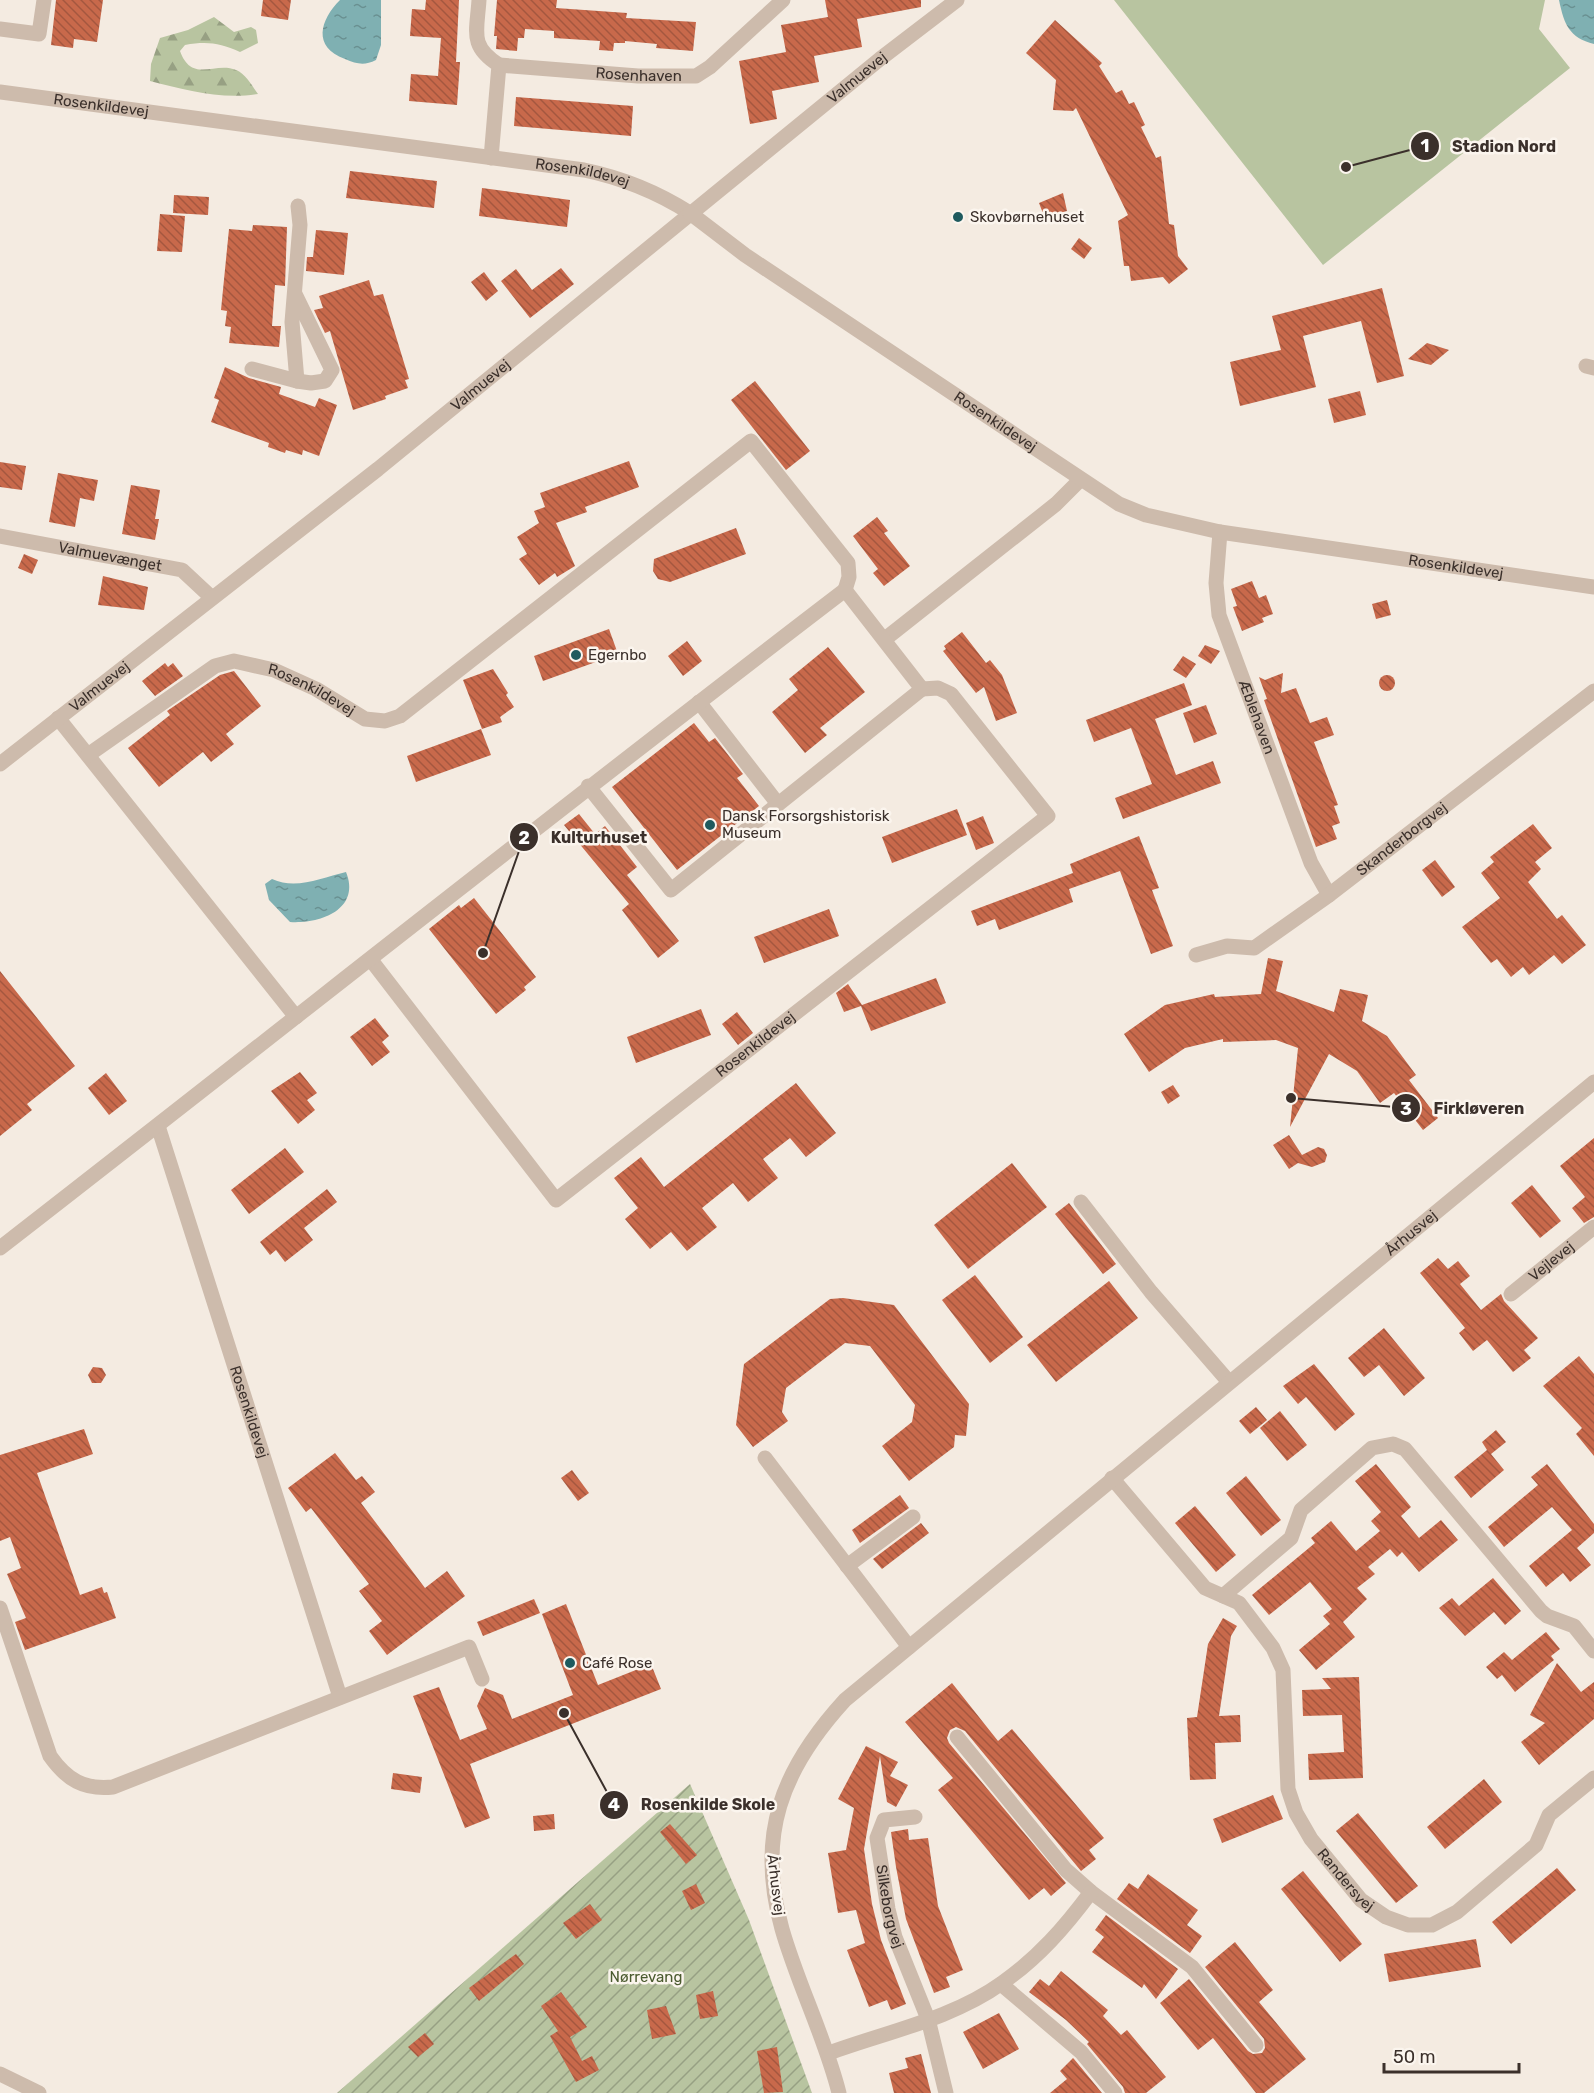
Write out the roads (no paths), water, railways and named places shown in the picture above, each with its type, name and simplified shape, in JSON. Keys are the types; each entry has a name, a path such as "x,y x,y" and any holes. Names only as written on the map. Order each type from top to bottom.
{"street":[{"path":"0,29 39,34 44,0"},
{"path":"479,0 477,38 483,55 499,65 491,158"},
{"name":"Rosenhaven","path":"499,65 638,76 696,76 710,67 783,0"},
{"name":"Valmuevej","path":"0,764 211,597 378,469 674,229 690,213 957,0"},
{"name":"Rosenkildevej","path":"0,92 616,176 663,196 690,213 745,255 1119,504 1146,515 1220,532 1594,587"},
{"path":"297,381 292,322 300,225 298,206"},
{"path":"252,369 311,383 324,381 332,370 293,291"},
{"name":"Rosenkildevej","path":"88,755 215,666 234,661 274,670 316,689 365,719 385,721 400,716 751,441 848,563 849,577 845,590"},
{"path":"885,639 1056,504 1080,480"},
{"name":"Æblehaven","path":"1220,532 1216,583 1220,615 1311,863 1329,895"},
{"name":"Valmuevænget","path":"0,536 182,570 211,597"},
{"path":"0,1248 371,960 588,786 845,590 922,689 671,890 588,786"},
{"name":"Rosenkildevej","path":"371,960 556,1200 1048,816 951,694 938,688 922,689"},
{"name":"Skanderborgvej","path":"1196,955 1227,946 1254,948 1329,895 1594,691"},
{"path":"699,702 778,804"},
{"path":"58,718 296,1017"},
{"name":"Århusvej","path":"839,2093 829,2053 783,1930 774,1890 771,1848 779,1806 796,1764 817,1730 845,1700 1594,1082"},
{"name":"Rosenkildevej","path":"158,1126 340,1697"},
{"path":"1081,1202 1151,1292 1229,1383"},
{"name":"Vejlevej","path":"1511,1294 1594,1227"},
{"path":"1223,1596 1291,1538 1300,1510 1372,1448 1393,1444 1405,1449 1541,1611 1547,1616 1574,1626 1594,1651"},
{"path":"765,1458 909,1647"},
{"name":"Randersvej","path":"1112,1478 1205,1588 1239,1603 1273,1648 1282,1670 1288,1789 1296,1813 1311,1839 1361,1900 1386,1917 1408,1926 1432,1925 1457,1912 1536,1845 1549,1815 1594,1778"},
{"path":"847,1566 913,1517"},
{"path":"0,1608 50,1756 58,1767 75,1781 94,1789 113,1787 469,1647 482,1679"},
{"path":"957,1737 1066,1870 1192,1967 1256,2045"},
{"name":"Silkeborgvej","path":"915,1817 884,1820 877,1839 895,1937 928,2019 946,2093"},
{"path":"829,2053 928,2019 964,2004 1001,1984 1056,1938 1092,1892"},
{"path":"1001,1984 1081,2052 1115,2093"},
{"path":"0,2074 39,2093"}],"water":[{"path":"340,0 381,0 381,45 376,60 364,64 357,63 334,54 327,48 323,32 324,24"},
{"path":"1559,0 1594,0 1594,44 1579,38 1569,29"},
{"path":"346,872 349,885 348,896 343,905 325,917 290,922 269,900 265,884 272,879 299,883"}],"place":[{"name":"Stadion Nord","path":"1346,167"},
{"name":"Skovbørnehuset","path":"958,217"},
{"name":"Egernbo","path":"576,655"},
{"name":"Dansk Forsorgshistorisk Museum","path":"710,825"},
{"name":"Kulturhuset","path":"483,953"},
{"name":"Firkløveren","path":"1291,1098"},
{"name":"Café Rose","path":"570,1663"},
{"name":"Rosenkilde Skole","path":"564,1713"}],"park label":[{"name":"Nørrevang","path":"646,1977"}]}
